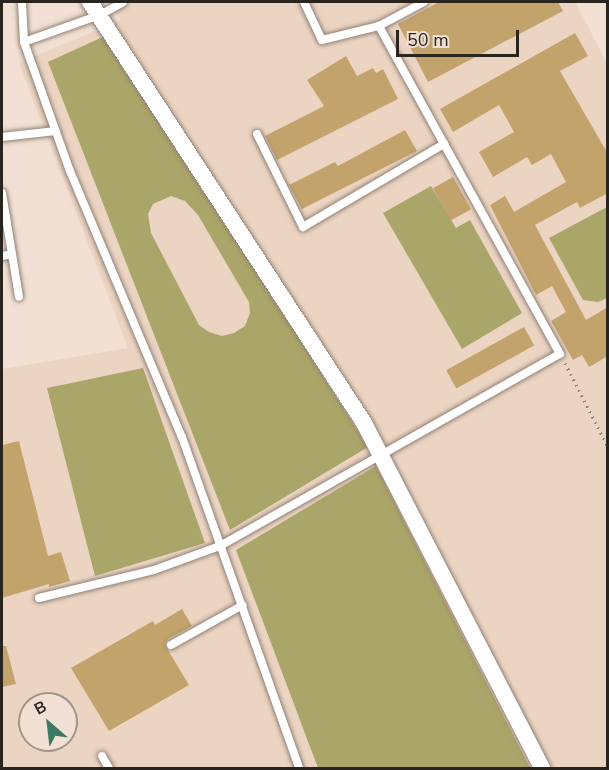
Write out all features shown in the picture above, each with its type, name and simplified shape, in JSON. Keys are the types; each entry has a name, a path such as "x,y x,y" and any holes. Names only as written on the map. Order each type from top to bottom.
{"street":[{"path":"95,8 364,423 542,768"}],"lane":[{"path":"22,2 24,42 56,131 182,437 299,768"},
{"path":"24,42 95,8 123,2"},
{"path":"304,2 322,40 379,26 424,2"},
{"path":"39,598 154,570 220,546 560,354 379,26"},
{"path":"2,137 56,131"},
{"path":"257,134 303,226 444,144"},
{"path":"2,194 19,297"},
{"path":"2,256 12,254"},
{"path":"171,645 243,605"},
{"path":"102,756 109,768"}],"path":[{"path":"560,354 608,447"}],"shaded area":[{"path":"109,2 575,2 608,65 607,768 2,768 2,369 128,348 19,63 121,20"},
{"path":"107,35 368,447 230,530 48,62","holes":["171,196 185,201 198,215 249,302 250,313 245,326 234,333 222,336 209,332 199,325 151,233 148,214 153,204"]},
{"path":"431,186 456,228 470,220 522,313 462,349 383,213"},
{"path":"607,207 607,298 598,302 583,300 549,238"},
{"path":"143,368 205,543 95,576 47,388"},
{"path":"376,466 530,768 318,768 236,550"}],"building":[{"path":"439,2 558,2 563,11 428,82 398,24"},
{"path":"575,33 588,56 560,71 608,154 608,193 580,208 577,202 535,225 586,320 608,307 608,356 589,367 582,355 573,360 551,321 566,312 552,286 536,295 490,205 505,196 514,212 566,182 551,154 532,165 527,157 493,177 479,152 514,132 499,105 453,132 440,109"},
{"path":"346,56 357,76 373,68 376,73 383,69 398,99 277,160 265,136 324,106 307,80"},
{"path":"405,130 417,151 302,209 289,185 335,162 338,166"},
{"path":"453,177 471,209 451,221 433,188"},
{"path":"524,327 534,345 456,389 446,370"},
{"path":"19,441 48,556 61,552 70,581 49,587 49,584 2,598 2,445"},
{"path":"182,609 192,626 168,639 165,645 189,685 109,731 71,668 153,621 155,625"},
{"path":"2,646 6,646 16,684 2,687"}]}
